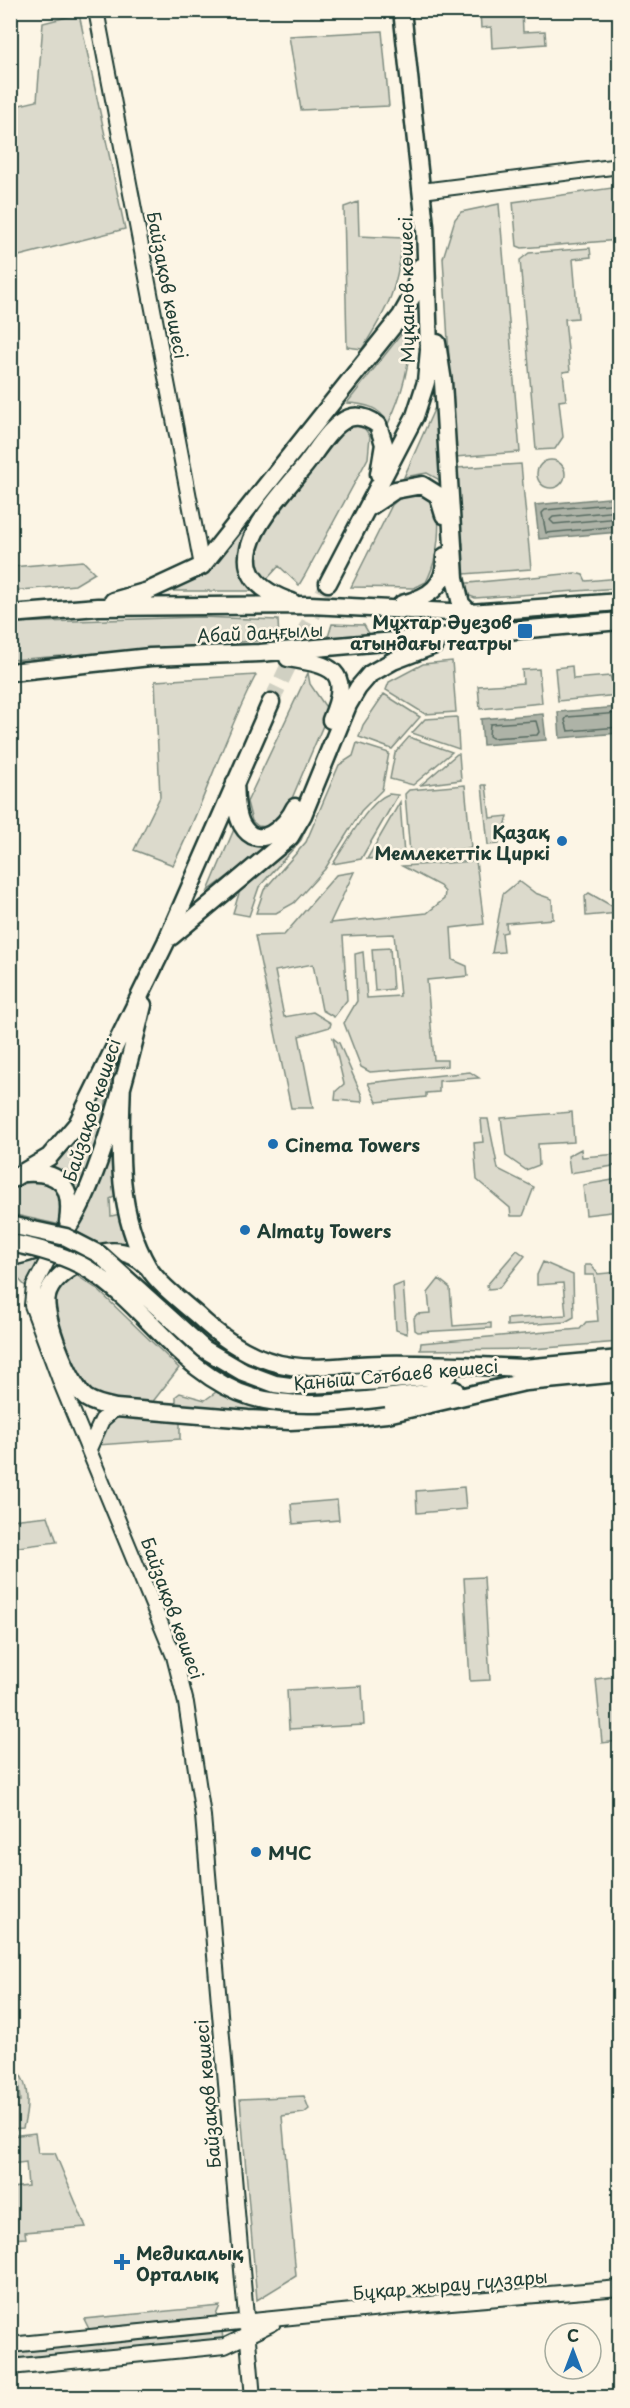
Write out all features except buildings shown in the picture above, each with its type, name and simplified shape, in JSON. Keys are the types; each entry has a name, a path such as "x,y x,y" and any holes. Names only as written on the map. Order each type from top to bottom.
{"main road":[{"name":"Мұқанов көшесі","path":"328,583 422,400 428,357 427,274 422,191 402,10"},
{"path":"98,607 148,591 202,566 401,316 418,278 425,234"},
{"path":"427,274 443,382 455,578 461,604 470,613"},
{"path":"310,605 278,597 265,589 250,568 248,546 257,525 341,422 356,417 365,417 378,425 384,444 381,470 365,510"},
{"path":"365,510 395,490 415,485 434,491 441,498 444,510 445,566 439,585 428,596 418,600 369,607"},
{"name":"Абай даңғылы","path":"10,614 98,607 310,605 470,613 620,602"},
{"name":"Абай даңғылы","path":"10,672 150,657 260,653 620,621"},
{"path":"166,942 290,837 303,814 348,705 370,674 393,661 458,636"},
{"path":"234,780 242,824 251,835 264,837 276,833 290,817 338,705 340,685 329,666 260,653"},
{"name":"Байзақов көшесі","path":"18,1177 58,1148 77,1124 166,942 234,780 271,702"},
{"name":"Байзақов көшесі","path":"63,1233 92,1181 122,1081 149,978"},
{"path":"122,1081 120,1138 122,1187 137,1242 148,1267"},
{"path":"10,1257 24,1254 63,1233 69,1209 64,1186 53,1176 18,1177"},
{"name":"Қаныш Сәтбаев көшесі","path":"10,1225 66,1237 99,1254 204,1349 261,1379 306,1387 382,1381 620,1373"},
{"name":"Қаныш Сәтбаев көшесі","path":"10,1243 60,1255 89,1270 188,1360 216,1381 236,1391 290,1404 384,1398 620,1359"},
{"path":"100,1252 128,1253 139,1258 218,1334 232,1344 273,1362 308,1368 381,1364 524,1375 387,1414 346,1418 290,1421 116,1408 86,1398 74,1385 46,1310 47,1295 65,1271 100,1252"}],"street":[{"name":"Байзақов көшесі","path":"96,10 202,566"},
{"path":"422,191 620,166"},
{"name":"Байзақов көшесі","path":"63,1233 34,1286 31,1300 174,1656 186,1703 203,1816 253,2397"},
{"path":"89,1449 102,1420 116,1408"},
{"name":"Бұқар жырау гүлзары","path":"10,2345 247,2329 284,2318 620,2288"},
{"name":"Бұқар жырау гүлзары","path":"10,2367 225,2346 247,2329"}],"shaded area":[{"path":"480,11 522,11 523,32 545,31 546,44 492,48 491,27 481,28"},
{"path":"79,14 125,229 11,258 11,107 37,101 43,23"},
{"path":"382,31 389,106 301,110 289,36"},
{"path":"619,187 619,240 522,248 517,246 513,202"},
{"path":"358,202 359,236 403,238 391,296 362,349 347,347 344,207"},
{"path":"499,204 520,452 455,457 443,258 455,219 461,212"},
{"path":"590,248 591,257 573,259 578,318 565,319 570,371 563,372 566,400 559,401 563,437 555,449 536,450 520,260 529,253"},
{"path":"410,323 410,349 405,375 388,424 381,413 376,410 365,405 347,403"},
{"path":"440,396 444,490 438,479 427,473 404,477"},
{"path":"355,425 365,429 370,436 368,458 305,575 299,585 279,566 266,580 256,561 259,539 344,430"},
{"path":"551,460 561,464 565,474 561,484 551,488 541,484 537,474 541,464"},
{"path":"521,464 531,569 464,574 463,543 459,538 456,468"},
{"path":"419,490 438,505 438,544 434,564 426,582 414,588 351,587 392,505 405,493"},
{"path":"256,511 241,551 243,569 253,591 172,591 203,572"},
{"path":"83,561 95,573 75,585 11,591 11,567"},
{"path":"575,573 583,575 586,581 620,578 619,588 475,598 465,594 458,584"},
{"path":"201,617 278,620 279,639 11,660 11,623"},
{"path":"332,624 364,625 371,637 328,637"},
{"path":"452,661 456,712 425,714 386,690 389,682 423,664"},
{"path":"572,666 573,679 610,676 618,695 558,701 555,668"},
{"path":"539,669 542,703 480,709 478,686 523,683 522,670"},
{"path":"308,673 310,684 325,706 333,702 287,810 268,827 258,826 252,821 247,802"},
{"path":"256,675 173,865 134,850 160,797 155,681"},
{"path":"384,694 420,717 392,749 359,737 363,725"},
{"path":"457,717 459,749 412,733 425,719"},
{"path":"409,737 452,752 413,785 390,779 395,753"},
{"path":"357,743 389,753 382,790 361,811 325,869 294,903 276,913 256,913 264,890 306,842 339,765 353,756"},
{"path":"336,751 339,753 301,840 259,887 249,916 233,913 240,890"},
{"path":"459,754 461,780 421,785"},
{"path":"465,785 471,848 410,853 405,794 409,790"},
{"path":"482,785 486,785 490,818 508,816 503,834 499,835 499,844 488,845"},
{"path":"389,794 398,795 361,859 333,864 365,814 381,798"},
{"path":"400,802 404,855 367,859"},
{"path":"235,827 257,844 270,845 208,891"},
{"path":"476,861 484,924 451,928 453,960 467,966 468,976 427,980 434,1060 447,1060 447,1066 370,1072 361,1067 344,1023 357,1001 355,954 363,952 367,998 400,996 394,934 343,936 347,1000 334,1017 322,1010 313,964 275,971 284,1017 313,1012 331,1023 330,1027 299,1036 313,1108 291,1108 255,936 284,935 336,875 354,872 330,923 427,913 444,899 445,892 440,886 402,866"},
{"path":"519,881 535,893 552,899 553,919 506,923 507,932 502,933 504,952 492,953 503,894"},
{"path":"589,893 619,910 619,913 586,916 585,896"},
{"path":"390,948 393,989 375,991 372,949"},
{"path":"333,1038 339,1043 362,1096 362,1102 335,1100 336,1091 344,1084"},
{"path":"121,1044 91,1162 77,1198 46,1168"},
{"path":"470,1072 479,1078 439,1081 439,1092 426,1093 426,1097 377,1102 368,1083"},
{"path":"572,1112 574,1142 538,1144 539,1165 526,1170 506,1156 501,1118"},
{"path":"481,1119 488,1119 498,1169 534,1187 523,1216 511,1216 510,1208 477,1180 474,1143 483,1142"},
{"path":"116,1130 116,1196 110,1199 111,1216 120,1214 134,1248 112,1243 99,1244 75,1231 98,1190"},
{"path":"581,1149 582,1157 619,1154 619,1165 570,1173 568,1156"},
{"path":"37,1177 62,1190 61,1225 11,1214 10,1191"},
{"path":"619,1179 619,1211 586,1215 583,1185"},
{"path":"517,1250 525,1256 499,1288 488,1289 487,1285"},
{"path":"34,1257 40,1259 27,1288 11,1271 10,1263"},
{"path":"543,1262 573,1275 574,1317 565,1322 507,1326 507,1319 566,1315 563,1283 537,1285 537,1275"},
{"path":"585,1265 591,1265 598,1274 619,1272 619,1342 533,1349 420,1350 421,1343 580,1329 586,1322 598,1321 594,1275 585,1275"},
{"path":"73,1273 97,1289 179,1368 151,1404 105,1400 92,1393 78,1375 59,1332 54,1304 56,1292"},
{"path":"439,1279 450,1288 453,1326 491,1323 491,1328 418,1332 415,1330 414,1318 417,1314 430,1313 428,1293"},
{"path":"403,1283 407,1334 396,1330 393,1287"},
{"path":"216,1392 245,1403 285,1411 270,1413 176,1406 176,1396 180,1393 205,1400"},
{"path":"128,1413 180,1417 180,1439 98,1445 108,1425"},
{"path":"464,1487 466,1509 417,1513 416,1491"},
{"path":"337,1500 339,1520 293,1524 291,1504"},
{"path":"48,1516 57,1542 11,1548 11,1520"},
{"path":"484,1577 490,1680 470,1681 464,1578"},
{"path":"619,1676 619,1741 602,1743 596,1679"},
{"path":"362,1686 364,1725 289,1729 287,1690"},
{"path":"16,2070 24,2082 27,2106 23,2128 11,2129 11,2102 20,2101 18,2079 11,2079 11,2071"},
{"path":"304,2096 309,2109 304,2113 282,2116 296,2276 257,2300 240,2099"},
{"path":"35,2133 38,2153 55,2153 86,2227 25,2232 26,2238 11,2239 11,2188 28,2186 26,2162 11,2164 11,2136"},
{"path":"220,2306 215,2317 89,2329 84,2319"},
{"path":"222,2330 223,2341 11,2362 11,2351"}],"water":[{"path":"618,497 619,532 539,539 535,505"},
{"path":"619,707 619,733 560,738 558,712"},
{"path":"543,714 546,740 483,745 481,719"}],"tunnel":[{"path":"271,702 328,583"}],"place":[{"name":"Мұхтар Әуезов атындағы театры","path":"525,631"},
{"name":"Қазақ Мемлекеттік Циркі","path":"562,841"},
{"name":"Cinema Towers","path":"273,1144"},
{"name":"Almaty Towers","path":"245,1230"},
{"name":"МЧС","path":"256,1852"},
{"name":"Медикалық Орталық","path":"122,2262"}]}
